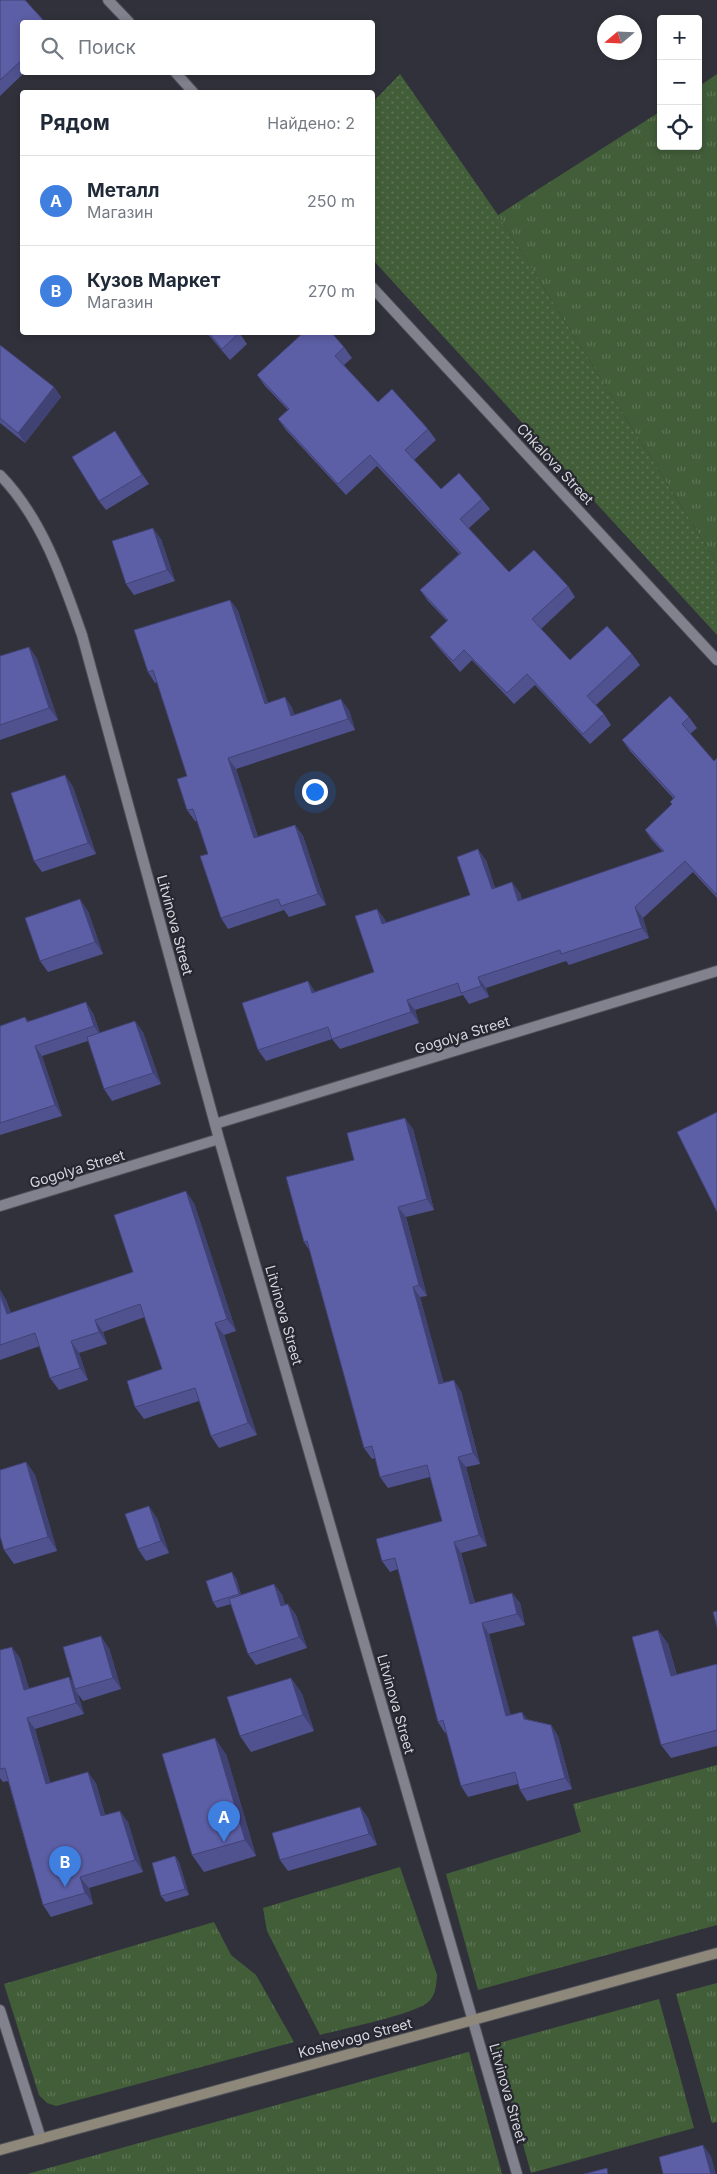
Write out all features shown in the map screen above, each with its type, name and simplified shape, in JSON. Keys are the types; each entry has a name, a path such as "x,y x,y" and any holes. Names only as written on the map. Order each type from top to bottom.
{"main road":[{"name":"Koshevogo Street","path":"0,2150 717,1953"}],"street":[{"path":"108,0 127,20"},
{"path":"178,75 191,90"},
{"name":"Chkalova Street","path":"375,290 717,660"},
{"name":"Litvinova Street","path":"0,476 22,502 41,534 64,582 82,636 219,1140 516,2174"},
{"name":"Gogolya Street","path":"215,1124 717,971"},
{"name":"Gogolya Street","path":"0,1206 219,1140"},
{"path":"0,2010 41,2139"}],"green space":[{"path":"400,74 498,215 717,563 717,635 375,262 375,100"},
{"path":"717,74 717,563 498,215 657,114 657,150 702,150 702,84"},
{"path":"717,1765 717,1925 478,1990 446,1874 581,1832 573,1804"},
{"path":"400,1867 437,1975 434,1994 427,2003 419,2008 320,2035 267,1931 263,1908"},
{"path":"214,1922 231,1955 256,1975 294,2042 56,2106 47,2103 39,2095 4,1984"},
{"path":"717,1983 717,2122 712,2123 676,1994"},
{"path":"659,1999 694,2128 531,2173 495,2044"},
{"path":"468,2052 502,2174 27,2174"}],"building":[{"path":"0,0 25,0 43,20 20,20 20,62 0,80"},
{"path":"210,335 237,335 222,349"},
{"path":"301,335 334,335 344,347 335,356 378,402 392,389 428,429 405,450 441,489 459,473 482,499 460,519 509,572 534,550 568,586 532,619 570,660 607,626 632,654 587,696 604,714 583,734 527,674 507,693 464,650 453,661 430,637 448,620 420,590 461,553 370,455 338,484 278,419 289,409 257,375"},
{"path":"0,345 54,387 18,433 0,418"},
{"path":"115,431 142,475 99,501 72,457"},
{"path":"153,528 167,570 126,584 112,541"},
{"path":"230,600 265,704 285,697 291,716 341,699 348,719 228,758 254,838 295,825 318,894 281,906 278,899 221,918 200,856 208,854 193,809 187,810 177,779 187,776 153,670 148,672 134,630"},
{"path":"29,647 49,708 0,725 0,656"},
{"path":"670,696 689,717 682,724 714,761 717,758 717,895 685,861 635,907 642,928 561,954 560,950 478,977 481,986 461,993 458,983 407,1000 411,1012 332,1039 328,1027 258,1050 242,1003 308,981 312,993 374,972 355,916 377,909 382,924 470,895 457,857 478,849 492,889 512,882 518,901 664,851 645,830 672,804 670,802 675,797 622,740"},
{"path":"65,775 88,843 34,861 11,793"},
{"path":"80,899 95,942 40,961 25,918"},
{"path":"86,1002 94,1026 35,1046 55,1105 0,1123 0,1026 25,1017 27,1022"},
{"path":"135,1021 153,1073 104,1089 87,1037"},
{"path":"717,1112 717,1212 677,1132"},
{"path":"405,1118 427,1199 398,1207 419,1285 413,1287 439,1384 454,1380 473,1453 458,1457 479,1535 454,1542 470,1604 512,1593 517,1614 482,1623 506,1716 522,1712 524,1719 551,1725 565,1778 520,1790 515,1772 461,1786 443,1720 438,1722 395,1558 382,1561 376,1539 442,1521 427,1465 380,1477 372,1446 364,1448 307,1241 304,1242 286,1177 354,1160 347,1133"},
{"path":"186,1191 227,1319 215,1323 248,1423 211,1436 195,1388 135,1407 127,1381 162,1369 140,1304 95,1320 99,1332 71,1341 80,1368 50,1378 35,1333 0,1345 0,1294 7,1314 133,1272 114,1215"},
{"path":"26,1462 48,1537 4,1550 0,1536 0,1470"},
{"path":"149,1506 161,1541 138,1549 125,1514"},
{"path":"232,1572 239,1594 213,1602 206,1581"},
{"path":"274,1584 281,1606 288,1604 299,1637 248,1654 229,1599"},
{"path":"717,1611 717,1627 713,1612"},
{"path":"658,1630 671,1676 717,1664 717,1730 661,1745 632,1637"},
{"path":"101,1636 113,1678 75,1689 63,1647"},
{"path":"12,1647 24,1690 69,1677 76,1703 27,1718 46,1784 88,1772 101,1816 120,1811 135,1860 80,1877 85,1893 43,1905 5,1768 0,1769 0,1650"},
{"path":"291,1678 303,1715 240,1736 227,1697"},
{"path":"215,1738 245,1840 192,1855 162,1754"},
{"path":"360,1807 369,1834 280,1860 272,1833"},
{"path":"175,1856 185,1889 161,1896 152,1863"},
{"path":"703,2145 711,2174 663,2174 659,2157"},
{"path":"607,2168 608,2174 584,2174"}],"place":[{"name":"Металл","path":"224,1842"},
{"name":"Кузов Маркет","path":"65,1887"}]}
